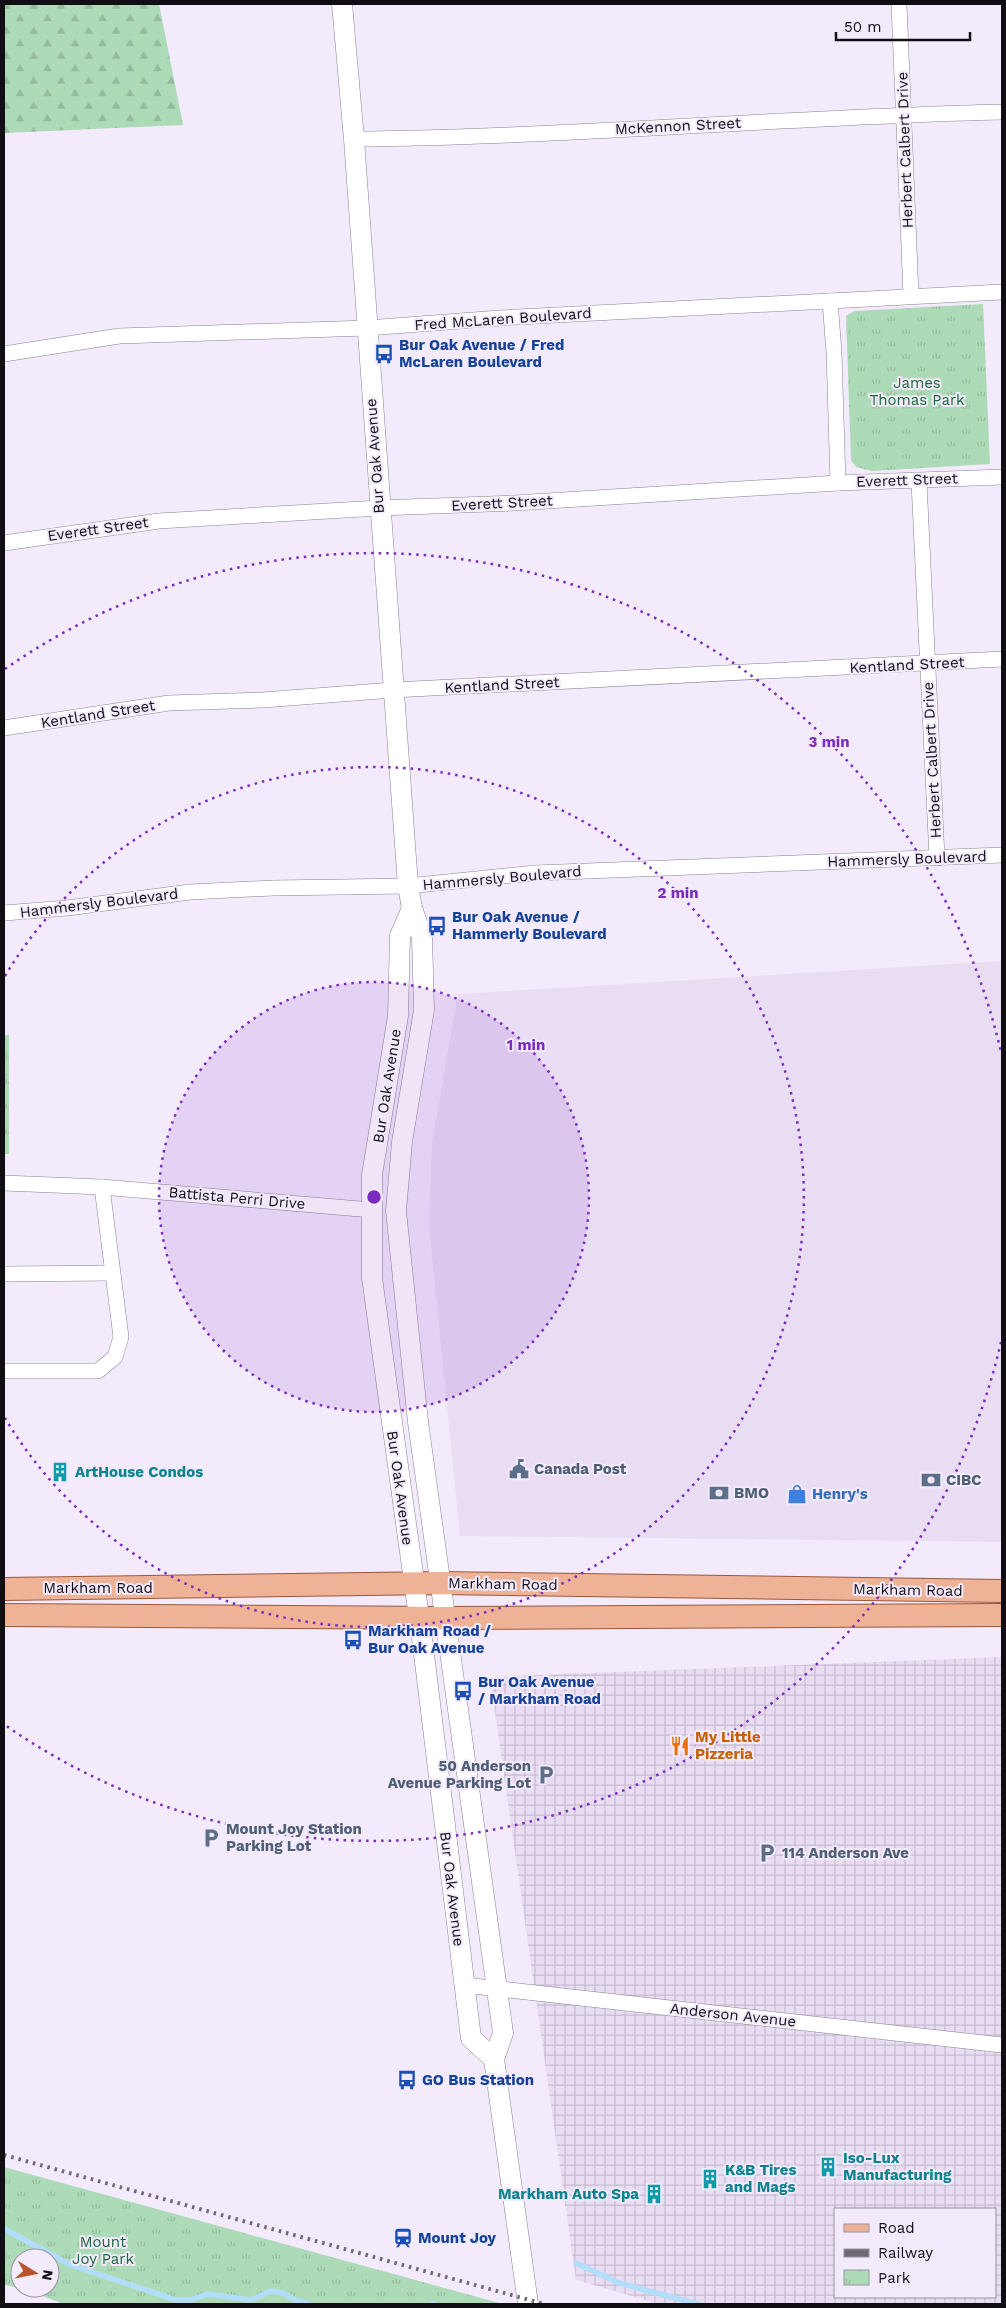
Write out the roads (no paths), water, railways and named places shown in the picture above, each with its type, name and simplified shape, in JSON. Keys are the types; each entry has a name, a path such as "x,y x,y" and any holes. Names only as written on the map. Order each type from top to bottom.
{"main road":[{"name":"Markham Road","path":"4,1588 415,1585 440,1583 1002,1591"},
{"name":"Markham Road","path":"4,1616 444,1618 1002,1615"}],"street":[{"name":"Bur Oak Avenue","path":"342,4 354,139 379,508 408,886 412,908 422,936 424,1010 402,1142 396,1211 415,1403 503,2033 494,2059 528,2304"},
{"name":"Herbert Calbert Drive","path":"899,4 911,296"},
{"name":"McKennon Street","path":"354,139 486,136 904,115 1002,112"},
{"name":"Fred McLaren Boulevard","path":"4,354 119,336 367,328 1002,292"},
{"path":"830,301 834,352 838,483"},
{"name":"Everett Street","path":"4,543 158,521 379,508 525,502 838,483 919,482 1002,477"},
{"name":"Herbert Calbert Drive","path":"919,482 937,858"},
{"name":"Kentland Street","path":"4,728 169,703 263,700 393,690 1002,659"},
{"name":"Hammersly Boulevard","path":"4,913 67,908 190,892 272,888 408,886 535,873 1002,855"},
{"name":"Bur Oak Avenue","path":"412,908 400,936 398,1016 372,1175 372,1278 415,1585 471,2038 494,2059"},
{"name":"Battista Perri Drive","path":"4,1183 102,1187 372,1210"},
{"path":"4,1371 98,1371 115,1357 121,1337 102,1187"},
{"path":"4,1274 112,1273"},
{"name":"Anderson Avenue","path":"464,1985 1002,2045"}],"waterway":[{"path":"4,2229 71,2265 176,2300 190,2300 208,2294 251,2300 271,2291 283,2293 297,2301 309,2304"},
{"path":"576,2263 619,2283 698,2304"}],"railway":[{"path":"4,2155 544,2304"}],"place":[{"name":"Bur Oak Avenue / Fred McLaren Boulevard","path":"384,354"},
{"name":"Bur Oak Avenue / Hammerly Boulevard","path":"437,926"},
{"name":"Canada Post","path":"519,1469"},
{"name":"ArtHouse Condos","path":"60,1472"},
{"name":"CIBC","path":"931,1480"},
{"name":"BMO","path":"719,1493"},
{"name":"Henry's","path":"797,1494"},
{"name":"Markham Road / Bur Oak Avenue","path":"353,1640"},
{"name":"Bur Oak Avenue / Markham Road","path":"463,1691"},
{"name":"My Little Pizzeria","path":"680,1746"},
{"name":"50 Anderson Avenue Parking Lot","path":"546,1775"},
{"name":"Mount Joy Station Parking Lot","path":"211,1838"},
{"name":"114 Anderson Ave","path":"767,1853"},
{"name":"GO Bus Station","path":"407,2080"},
{"name":"Iso-Lux Manufacturing","path":"828,2167"},
{"name":"K&B Tires and Mags","path":"710,2179"},
{"name":"Markham Auto Spa","path":"654,2194"},
{"name":"Mount Joy","path":"403,2238"}],"park label":[{"name":"James Thomas Park","path":"917,392"},
{"name":"Mount Joy Park","path":"103,2250"}]}
